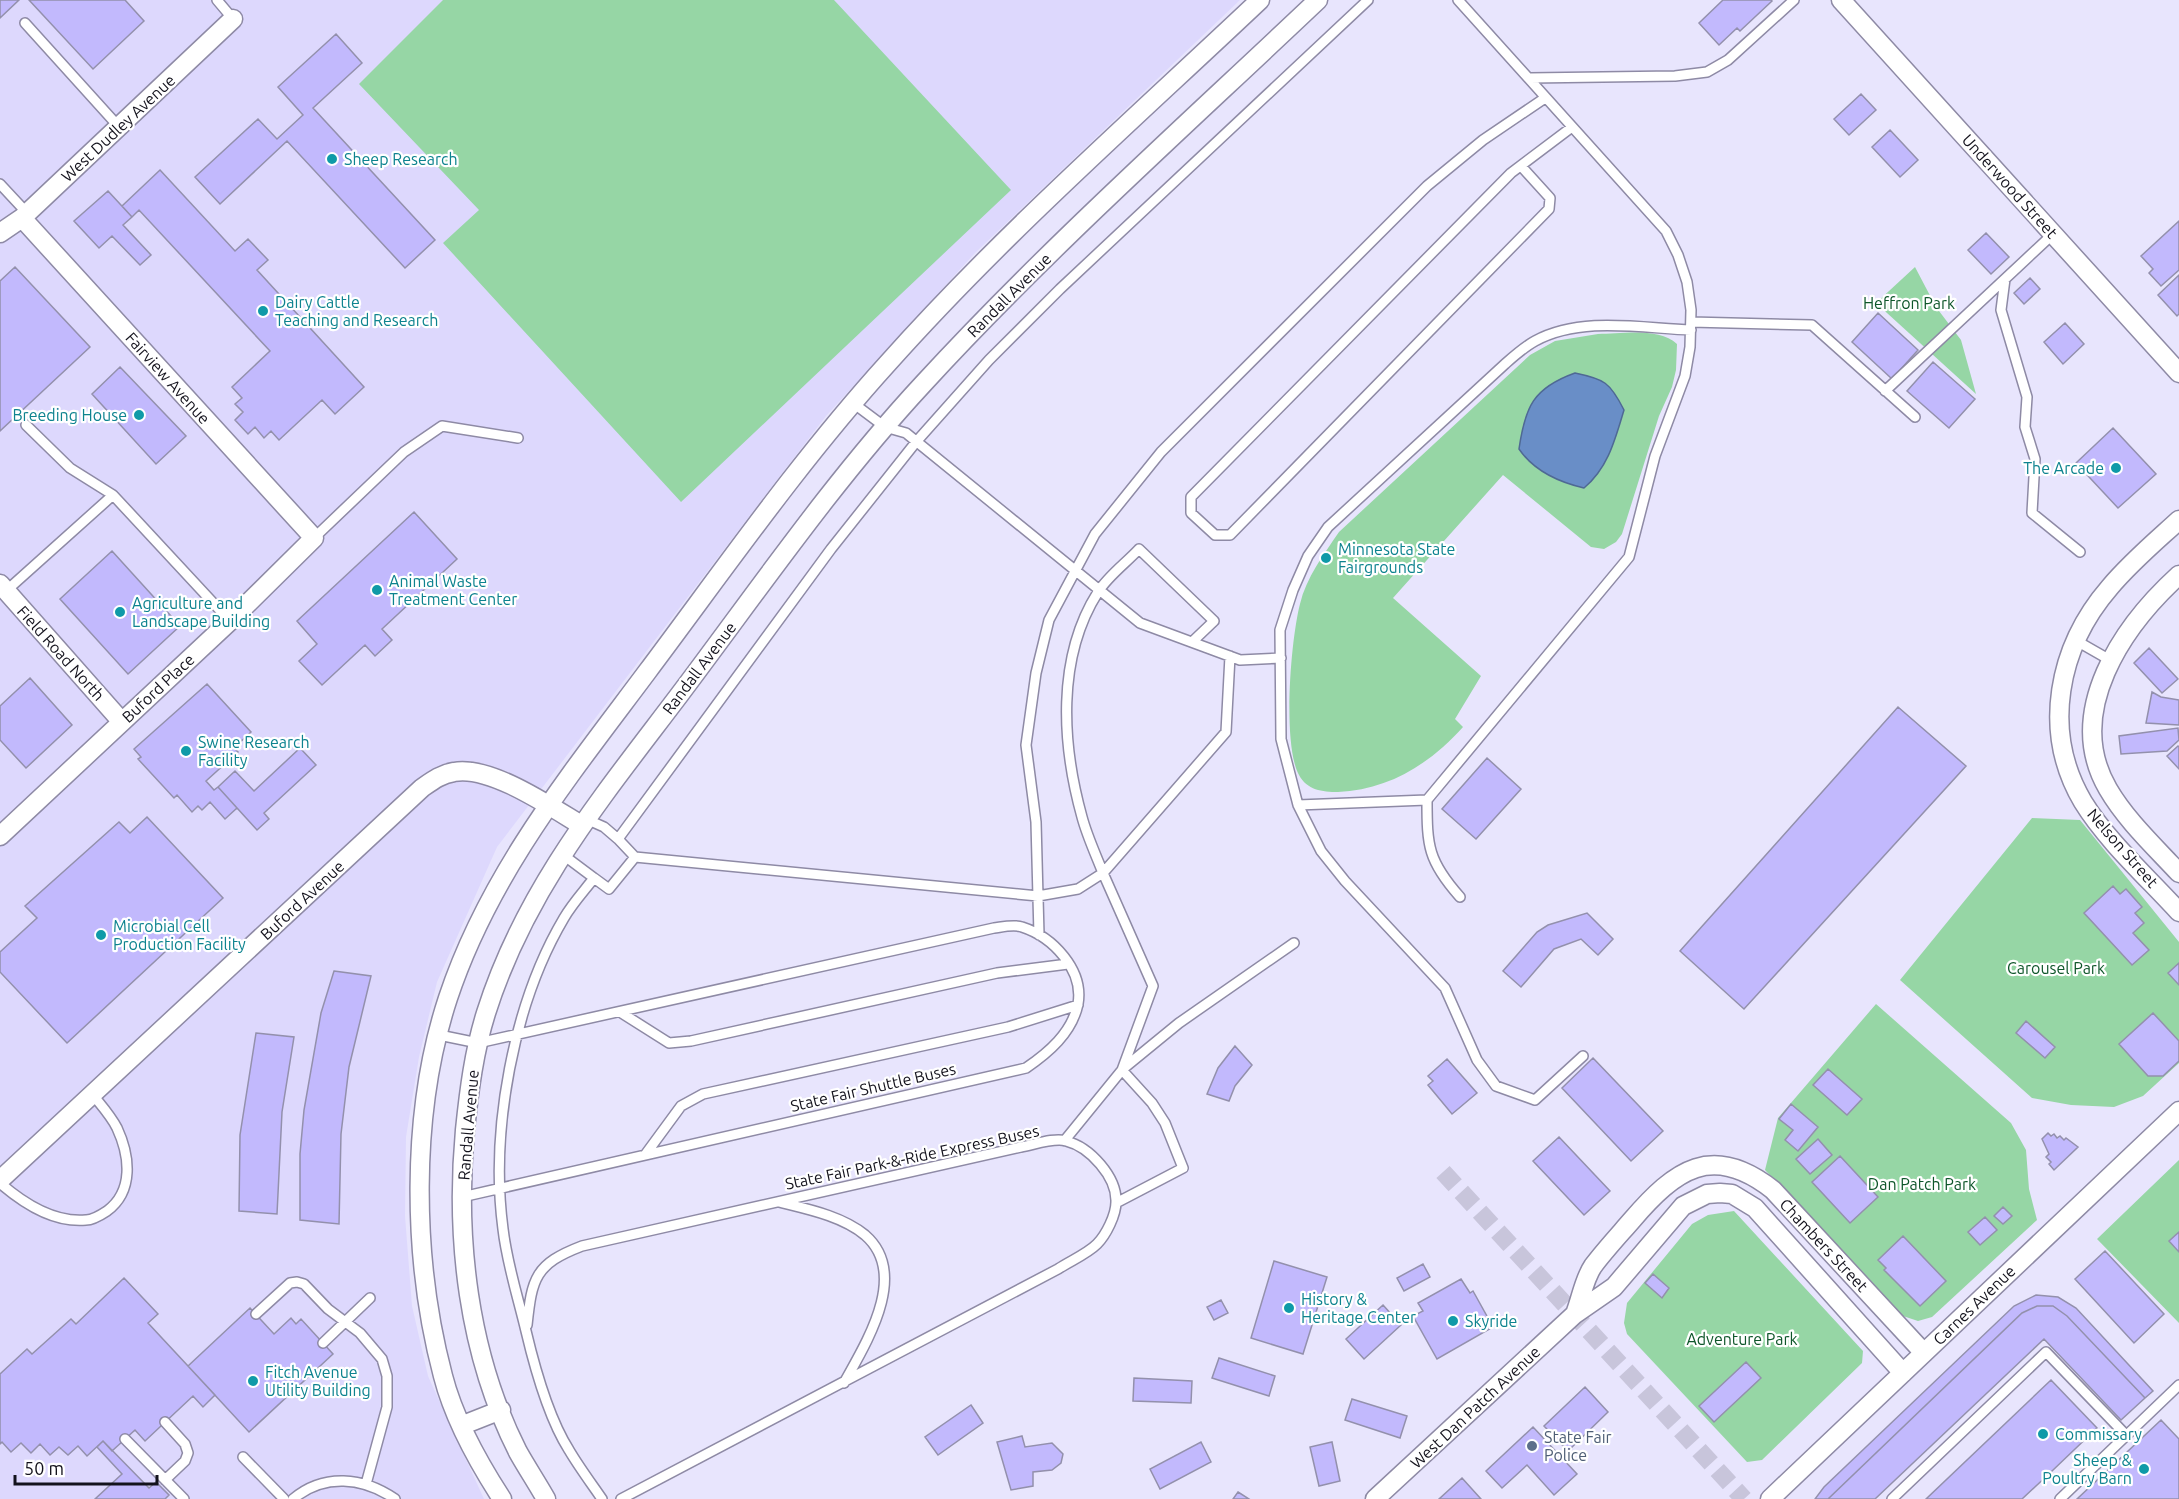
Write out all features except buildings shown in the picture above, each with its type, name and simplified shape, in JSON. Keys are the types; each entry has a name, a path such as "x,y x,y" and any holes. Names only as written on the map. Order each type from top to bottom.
{"street":[{"path":"502,1499 478,1461 443,1379 426,1282 419,1222 421,1146 431,1069 448,999 474,932 507,867 547,805 755,526 888,362 1028,219 1260,0"},
{"name":"Randall Avenue","path":"546,1499 517,1449 488,1377 466,1286 462,1197 463,1152 470,1081 485,1014 511,948 541,885 584,822 786,552 921,385 1032,272 1317,0"},
{"name":"Underwood Street","path":"1841,0 2179,373"},
{"name":"West Dudley Avenue","path":"0,233 25,216 233,19"},
{"name":"Fairview Avenue","path":"25,216 314,538"},
{"name":"Nelson Street","path":"2179,520 2109,588 2075,640 2058,701 2059,727 2071,777 2097,820 2179,912"},
{"name":"Buford Place","path":"0,836 230,621 314,538"},
{"name":"Nelson Street","path":"2179,575 2142,611 2110,660 2094,711 2093,735 2097,761 2107,788 2124,812 2179,873"},
{"name":"Field Road North","path":"3,587 122,722"},
{"name":"Buford Avenue","path":"0,1182 422,788 440,776 457,771 475,772 584,822"},
{"name":"Carnes Avenue","path":"1770,1499 2179,1111"},
{"name":"Chambers Street","path":"1707,1166 1743,1170 1773,1190 1924,1353"},
{"name":"West Dan Patch Avenue","path":"1575,1314 1592,1268 1652,1196 1678,1175 1707,1166"},
{"name":"Chambers Street","path":"1707,1194 1732,1194 1755,1208 1903,1373"},
{"name":"West Dan Patch Avenue","path":"1375,1499 1575,1314 1614,1287 1683,1206 1707,1194"},
{"path":"463,1425 501,1410"}],"lane":[{"path":"217,0 233,19"},
{"path":"618,838 831,549 915,442 990,360 1060,289 1368,0"},
{"path":"1458,0 1666,231 1678,255 1687,282 1691,326 1685,376 1655,456 1629,557 1426,800 1427,834 1431,856 1441,875 1460,897"},
{"path":"1530,78 1675,76 1707,72 1728,60 1794,0"},
{"path":"25,23 119,127"},
{"path":"1039,935 1036,822 1026,745 1036,673 1049,620 1095,534 1130,488 1189,423 1427,186 1483,140 1545,98"},
{"path":"1521,166 1551,198 1549,209 1230,535 1215,535 1191,513 1191,497 1521,166 1572,127"},
{"path":"0,184 25,216"},
{"path":"1885,391 2053,234"},
{"path":"2005,279 2001,310 2026,397 2025,427 2035,459 2032,513 2080,552"},
{"path":"1583,1056 1535,1100 1496,1086 1477,1060 1445,988 1327,858 1298,805 1281,739 1280,630 1293,590 1308,556 1328,527 1505,364 1534,341 1575,328 1595,325 1812,325 1915,417"},
{"path":"853,404 885,427 906,433 1140,623 1240,660 1281,658"},
{"path":"26,425 70,468 113,495 230,621"},
{"path":"314,538 404,452 442,426 518,438"},
{"path":"3,587 113,495"},
{"path":"1122,1070 1153,986 1103,873 1082,819 1066,741 1070,661 1083,621 1099,590 1139,549 1214,621 1192,642"},
{"path":"2075,640 2110,660"},
{"path":"584,822 604,827 635,856 1038,896 1078,889 1103,873 1226,732 1230,656"},
{"path":"1298,805 1426,800"},
{"path":"562,854 609,889 635,856"},
{"path":"594,879 564,917 542,964 518,1035 507,1080 499,1148 503,1229 538,1377 567,1448 602,1499"},
{"path":"440,1035 478,1044 994,928 1020,926 1039,935 1059,952 1068,964 1077,977 1078,1005"},
{"path":"1065,1140 1122,1070 1179,1023 1294,943"},
{"path":"620,1012 669,1043 691,1041 997,973 1068,964"},
{"name":"State Fair Shuttle Buses","path":"645,1155 681,1106 703,1094 1008,1027 1078,1005"},
{"name":"State Fair Shuttle Buses","path":"462,1197 1026,1068 1053,1049 1078,1005"},
{"path":"621,1499 1058,1269 1096,1244 1108,1227 1116,1203 1184,1168 1165,1123 1152,1103 1122,1070"},
{"path":"0,1182 32,1208 73,1220 88,1220 115,1205 124,1192 126,1184 126,1157 117,1128 93,1095"},
{"name":"State Fair Park-&-Ride Express Buses","path":"526,1331 531,1287 555,1256 582,1246 1010,1149 1065,1140 1081,1148 1102,1166 1111,1182 1116,1203"},
{"name":"State Fair Park-&-Ride Express Buses","path":"778,1201 818,1212 865,1235 874,1245 885,1266 885,1284 873,1324 844,1383"},
{"path":"256,1314 290,1283 304,1284 328,1309 360,1333 382,1359 387,1376 387,1407 366,1484"},
{"path":"323,1343 370,1298"},
{"path":"1892,1499 2046,1352 2126,1435"},
{"path":"2060,1499 2179,1385"},
{"path":"165,1422 185,1444 188,1453 185,1461 165,1480"},
{"path":"125,1439 184,1499"},
{"path":"243,1457 284,1499"},
{"path":"293,1499 303,1491 321,1483 350,1480 366,1484 395,1499"}],"shaded area":[{"path":"0,0 1240,0 975,253 826,416 497,847 437,982 419,1057 406,1137 405,1216 412,1306 428,1376 484,1499 0,1499"}],"green space":[{"path":"443,0 834,0 1011,190 681,502 443,243 479,210 359,84"},
{"name":"Heffron Park","path":"1915,267 1936,307 1961,340 1976,394 1876,303"},
{"path":"1650,333 1660,335 1677,344 1676,370 1672,387 1659,416 1622,534 1616,542 1604,549 1591,547 1503,475 1393,598 1481,676 1455,719 1463,727 1437,752 1407,773 1391,780 1374,786 1338,792 1321,791 1306,784 1299,775 1291,740 1289,716 1291,665 1300,604 1311,576 1322,558 1339,532 1530,355 1555,341 1598,334"},
{"name":"Carousel Park","path":"2032,818 2080,820 2179,942 2179,1063 2143,1096 2114,1107 2071,1105 2032,1098 1900,980"},
{"name":"Dan Patch Park","path":"1876,1004 2011,1123 2026,1150 2029,1189 2037,1220 1932,1317 1918,1321 1903,1316 1765,1170 1778,1118"},
{"path":"2179,1160 2179,1323 2097,1239"},
{"name":"Adventure Park","path":"1734,1211 1863,1351 1862,1363 1762,1460 1747,1462 1627,1334 1624,1323 1627,1303 1692,1224 1708,1215"}],"water":[{"path":"1575,373 1593,377 1605,383 1615,393 1624,410 1614,443 1605,462 1584,488 1547,474 1532,464 1519,449 1524,422 1534,401 1549,385"}],"tunnel":[{"path":"1443,1172 1744,1499"}],"place":[{"name":"Sheep Research","path":"332,159"},
{"name":"Dairy Cattle Teaching and Research","path":"263,311"},
{"name":"Breeding House","path":"139,415"},
{"name":"The Arcade","path":"2116,468"},
{"name":"Minnesota State Fairgrounds","path":"1326,558"},
{"name":"Animal Waste Treatment Center","path":"377,590"},
{"name":"Agriculture and Landscape Building","path":"120,612"},
{"name":"Swine Research Facility","path":"186,751"},
{"name":"Microbial Cell Production Facility","path":"101,935"},
{"name":"History & Heritage Center","path":"1289,1308"},
{"name":"Skyride","path":"1453,1321"},
{"name":"Fitch Avenue Utility Building","path":"253,1381"},
{"name":"Commissary","path":"2043,1434"},
{"name":"State Fair Police","path":"1532,1446"},
{"name":"Sheep & Poultry Barn","path":"2144,1469"}]}
